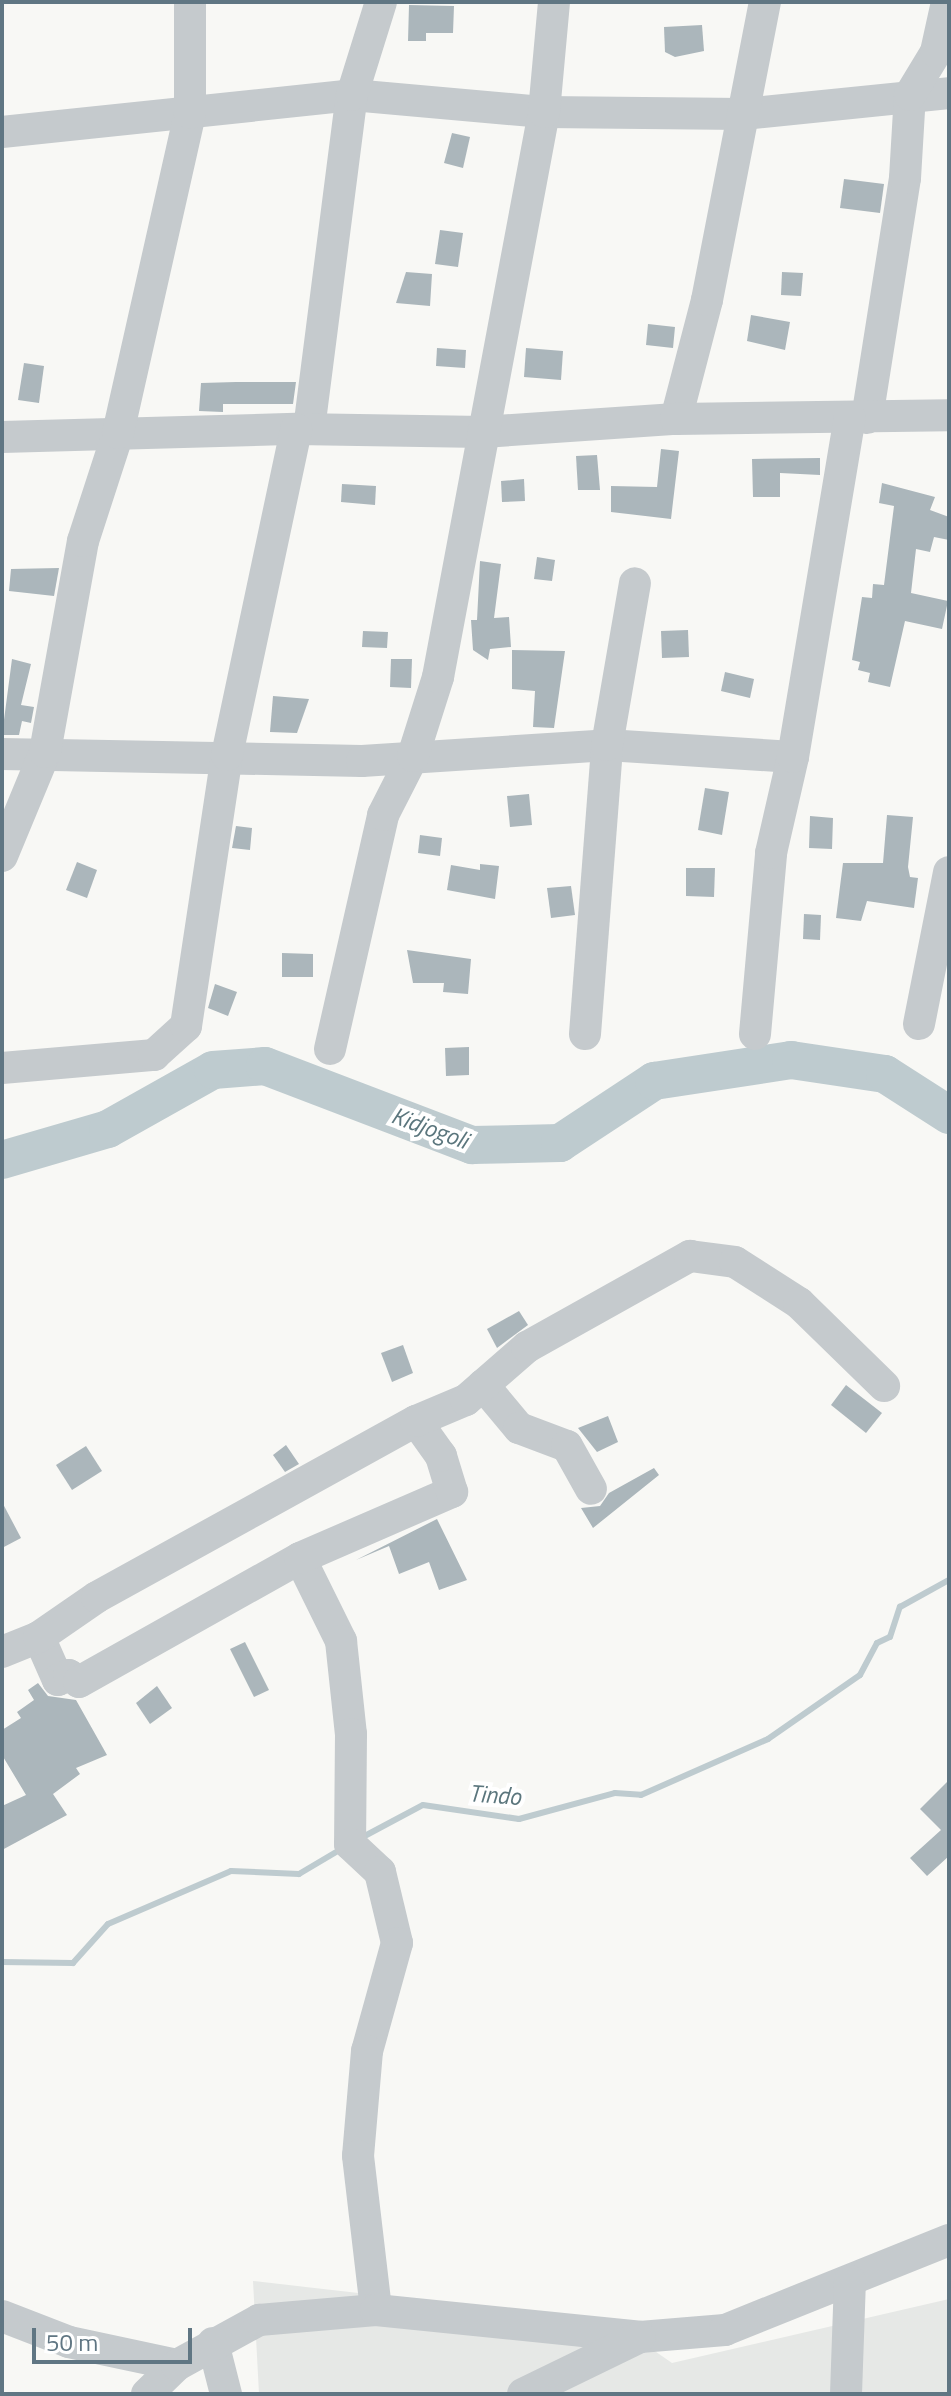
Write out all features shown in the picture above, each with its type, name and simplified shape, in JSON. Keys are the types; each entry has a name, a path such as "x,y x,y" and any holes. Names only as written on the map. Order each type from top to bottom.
{"street":[{"path":"2,856 45,752 83,541 118,433 190,113 190,2"},
{"path":"2,1068 154,1055 186,1026 227,755 302,429 352,95 381,2"},
{"path":"330,1049 383,815 413,756 438,677 544,112 554,2"},
{"path":"676,419 707,300 765,2"},
{"path":"755,1034 771,853 793,757 905,178 910,95 936,52 947,2"},
{"path":"2,132 352,95 544,112 743,114 949,93"},
{"path":"2,437 302,429 483,432 676,419 949,415"},
{"path":"585,1034 607,745 635,583"},
{"path":"2,754 227,755 362,761 607,745 793,757"},
{"path":"919,1024 949,872"},
{"path":"2,1652 39,1637 97,1597 416,1421 466,1400 527,1347 690,1256 735,1262 799,1303 884,1386"},
{"path":"483,1385 519,1428 567,1446 591,1489"},
{"path":"39,1637 58,1680 69,1675 79,1682 300,1558 452,1492 441,1456 416,1421"},
{"path":"300,1558 341,1641 351,1734 350,1844 380,1872 397,1943 367,2051 358,2156 376,2310"},
{"path":"147,2394 177,2365 259,2320 376,2310 640,2337 725,2330 949,2240"},
{"path":"846,2394 850,2281"},
{"path":"2,2316 69,2342 177,2365"},
{"path":"523,2394 640,2337"},
{"path":"213,2343 226,2394"}],"shaded area":[{"path":"253,2281 613,2322 672,2363 949,2299 949,2394 259,2394"}],"building":[{"path":"409,5 454,6 453,33 426,33 426,41 408,41"},
{"path":"702,25 704,51 675,57 665,52 664,27"},
{"path":"452,133 470,137 463,168 444,163"},
{"path":"844,179 884,184 880,213 840,208"},
{"path":"440,230 463,233 458,267 435,264"},
{"path":"406,272 432,274 430,306 396,303"},
{"path":"782,272 803,273 801,296 781,295"},
{"path":"751,315 790,322 785,350 747,341"},
{"path":"648,324 675,327 673,348 646,345"},
{"path":"437,348 466,350 465,368 436,366"},
{"path":"526,348 563,351 561,380 524,377"},
{"path":"24,363 44,366 39,403 18,400"},
{"path":"296,382 293,404 223,404 223,412 199,411 201,383"},
{"path":"661,449 679,451 671,519 611,512 611,486 657,487"},
{"path":"597,455 600,490 578,490 576,456"},
{"path":"820,458 820,475 780,473 780,497 753,497 752,459"},
{"path":"524,479 525,501 502,502 501,481"},
{"path":"882,483 935,497 930,510 949,517 949,540 934,537 930,552 916,549 911,593 948,601 942,629 905,621 890,687 868,682 870,673 858,670 860,662 852,660 862,597 872,598 873,584 884,585 894,506 879,503"},
{"path":"342,484 376,486 375,505 341,502"},
{"path":"537,557 555,560 552,581 534,579"},
{"path":"480,561 501,564 494,618 509,617 511,647 490,649 488,660 473,650 471,620 477,620"},
{"path":"59,568 54,596 9,591 11,569"},
{"path":"688,630 689,657 662,658 661,631"},
{"path":"363,631 388,632 387,648 362,647"},
{"path":"512,650 565,651 554,728 533,727 535,691 512,689"},
{"path":"12,659 31,664 21,705 34,707 31,723 22,721 19,735 2,735"},
{"path":"391,659 412,659 411,688 390,687"},
{"path":"725,672 754,679 750,698 721,691"},
{"path":"273,696 309,699 297,733 270,732"},
{"path":"705,788 729,792 722,835 698,830"},
{"path":"529,794 532,825 510,827 507,796"},
{"path":"887,815 913,817 908,867 910,877 918,878 914,908 867,901 861,921 836,918 843,863 883,863"},
{"path":"810,816 833,818 832,849 809,848"},
{"path":"236,826 252,828 250,850 232,848"},
{"path":"420,835 442,838 440,856 418,853"},
{"path":"77,862 97,870 87,898 66,890"},
{"path":"480,864 499,866 495,899 447,890 451,865 480,870"},
{"path":"686,868 715,868 714,897 686,896"},
{"path":"571,886 575,915 551,918 547,888"},
{"path":"804,914 821,915 820,940 803,939"},
{"path":"407,950 471,959 468,994 443,992 444,983 413,983"},
{"path":"282,953 313,954 313,977 282,977"},
{"path":"215,984 237,992 228,1016 208,1008"},
{"path":"469,1047 469,1075 446,1076 445,1048"},
{"path":"519,1311 528,1325 497,1348 487,1329"},
{"path":"403,1345 413,1373 392,1382 381,1353"},
{"path":"846,1385 882,1413 866,1433 831,1405"},
{"path":"608,1416 618,1442 597,1452 578,1428"},
{"path":"286,1445 299,1464 285,1472 273,1455"},
{"path":"86,1446 102,1471 72,1490 56,1465"},
{"path":"654,1468 659,1475 593,1528 581,1508 600,1506 609,1493"},
{"path":"2,1502 21,1538 2,1548"},
{"path":"437,1519 467,1580 439,1590 429,1562 399,1574 389,1546 356,1560"},
{"path":"245,1642 269,1690 254,1697 230,1649"},
{"path":"38,1683 48,1696 76,1700 107,1755 76,1768 80,1774 53,1794 67,1815 2,1850 2,1806 26,1795 2,1755 2,1730 21,1718 17,1712 34,1700 28,1690"},
{"path":"157,1686 172,1708 150,1724 136,1703"},
{"path":"949,1780 949,1856 927,1876 910,1858 941,1830 920,1809"}],"waterway":[{"name":"Kidjogoli","path":"2,1160 108,1129 213,1070 265,1066 472,1145 560,1143 654,1081 791,1060 885,1074 949,1115"},
{"name":"Tindo","path":"359,1839 423,1805 519,1819 615,1793 641,1795 768,1739 860,1675 877,1643 890,1637 900,1607 949,1580"},
{"name":"Tindo","path":"2,1962 73,1963 108,1924 231,1871 299,1874 343,1848"}]}
